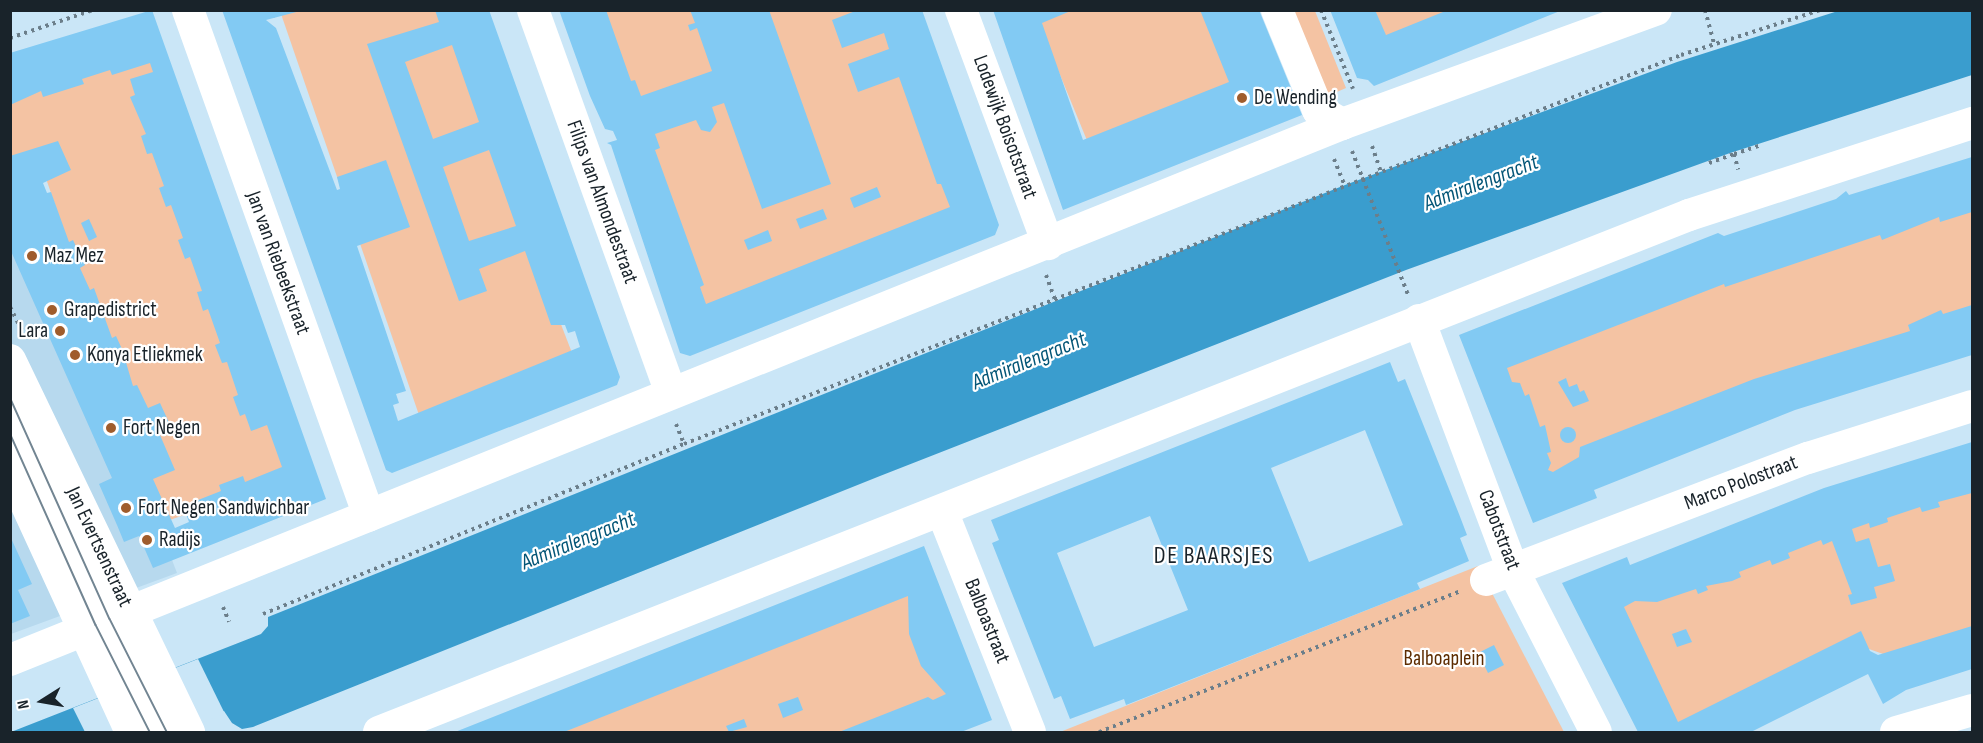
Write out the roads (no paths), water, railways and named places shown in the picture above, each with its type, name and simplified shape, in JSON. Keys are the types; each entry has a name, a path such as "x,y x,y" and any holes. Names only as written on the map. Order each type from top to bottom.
{"street":[{"name":"Jan van Riebeekstraat","path":"188,10 369,516"},
{"name":"Filips van Almondestraat","path":"533,10 671,393"},
{"name":"Lodewijk Boisotstraat","path":"961,10 1048,244"},
{"path":"1277,10 1318,110 1341,140"},
{"path":"10,660 671,393 1048,244 1341,140 1656,10"},
{"path":"379,732 942,511 1419,320 1745,195 1972,123"},
{"name":"Cabotstraat","path":"1419,320 1490,579 1596,732"},
{"name":"Jan Evertsenstraat","path":"10,360 95,626"},
{"name":"Marco Polostraat","path":"1490,579 1808,458 1972,406"},
{"name":"Jan Evertsenstraat","path":"10,414 95,626 135,684 131,732"},
{"name":"Jan Evertsenstraat","path":"10,469 95,626 135,684 178,731"},
{"name":"Balboastraat","path":"942,511 1030,732"},
{"path":"1896,732 1972,710"}],"water":[{"name":"Admiralengracht","path":"1838,11 1972,11 1972,75 1730,153 1406,270 880,476 253,727 242,729 232,723 224,711 172,732 11,732 261,634 268,626 268,617 1345,185 1677,62"}],"tram line":[{"path":"10,397 110,619 167,732"},
{"path":"10,433 96,625 150,732"}],"place":[{"name":"De Wending","path":"1242,98"},
{"name":"Maz Mez","path":"32,256"},
{"name":"Grapedistrict","path":"52,310"},
{"name":"Lara","path":"60,331"},
{"name":"Konya Etliekmek","path":"75,355"},
{"name":"Fort Negen","path":"111,428"},
{"name":"Fort Negen Sandwichbar","path":"126,508"},
{"name":"Radijs","path":"147,540"}],"district":[{"name":"DE BAARSJES","path":"1214,556"}],"park label":[{"name":"Balboaplein","path":"1444,659"}]}
